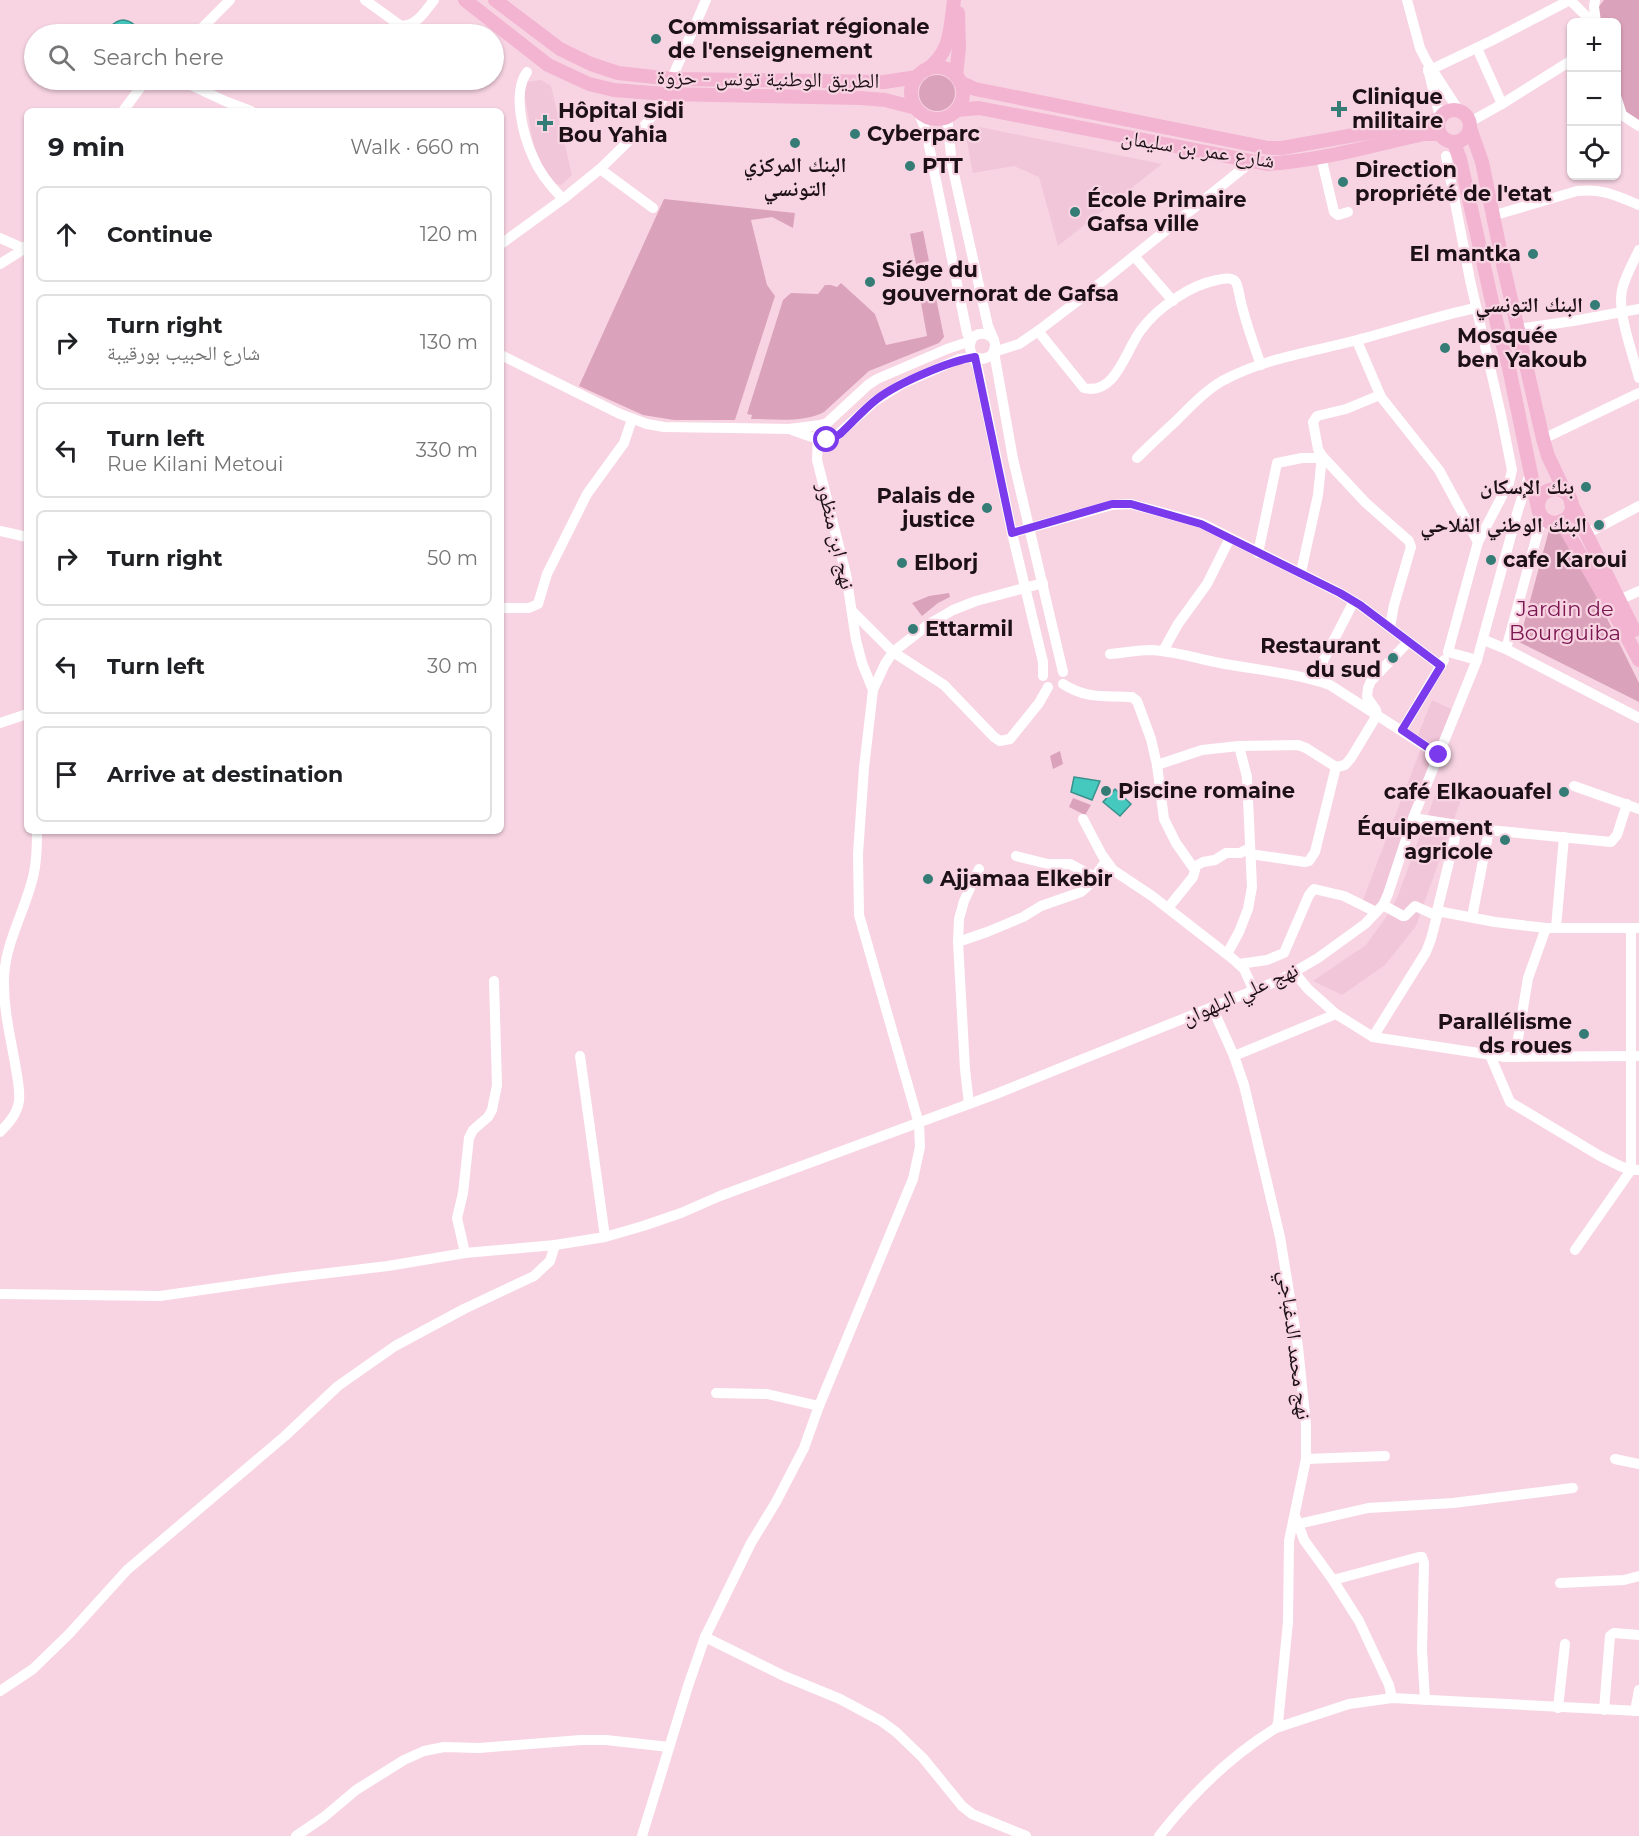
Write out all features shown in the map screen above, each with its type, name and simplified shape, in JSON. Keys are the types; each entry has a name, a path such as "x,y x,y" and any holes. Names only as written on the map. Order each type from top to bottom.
{"main road":[{"name":"الطريق الوطنية تونس - حزوة","path":"465,0 496,24"},
{"name":"الطريق الوطنية تونس - حزوة","path":"495,0 560,49 591,64 618,73 672,79 884,82 919,75"},
{"path":"956,0 959,38 958,79 963,96 952,114 939,119 932,118 917,109 912,89 919,75 938,62 946,47 956,0"},
{"name":"الطريق الوطنية تونس - حزوة","path":"504,31 548,65 569,76 614,90 665,94 860,98 885,100 917,109"},
{"path":"919,75 927,70 940,68 952,72 958,79"},
{"name":"شارع عمر بن سليمان","path":"958,79 975,89 1268,148 1282,148 1439,124"},
{"name":"شارع عمر بن سليمان","path":"952,114 979,108 1267,164 1321,157 1424,134 1439,124"},
{"path":"1470,125 1466,137 1454,143 1444,140 1439,124 1450,110 1464,113 1470,125 1482,162 1492,216 1548,456 1639,640"},
{"path":"1454,143 1460,159 1509,368 1540,513 1549,522 1561,521 1569,514 1568,498 1556,489 1546,491 1540,498 1540,513"},
{"path":"1561,521 1639,660"}],"street":[{"path":"206,24 230,0"},
{"path":"364,0 398,24"},
{"path":"412,24 434,0"},
{"path":"504,241 563,199 600,169 645,125 665,94 706,0"},
{"path":"1407,0 1420,48 1429,67 1459,111"},
{"path":"1429,67 1476,48 1570,0 1589,18"},
{"path":"1595,0 1595,18"},
{"path":"1476,48 1502,104"},
{"path":"1470,125 1567,63"},
{"path":"1429,67 1439,124"},
{"path":"527,72 519,88 525,138 534,160 563,199"},
{"path":"125,108 139,90"},
{"path":"201,90 243,108"},
{"path":"917,109 926,131 970,349 975,357 1024,587 1043,662 1044,682 1048,687 1058,688 1063,684 1065,678 1013,459 994,352 994,340 988,326 952,165 952,114"},
{"path":"1621,111 1622,115 1639,126"},
{"path":"1402,730 1448,652 1478,542 1509,483 1512,470 1476,308 1446,156"},
{"path":"1321,157 1334,212 1338,214 1348,212"},
{"path":"789,429 818,439 834,438 875,401 902,384 959,359 987,358 994,352 1019,344 1251,162"},
{"path":"600,169 653,208"},
{"path":"1492,216 1577,190 1590,189 1603,191 1639,205"},
{"path":"948,236 966,232"},
{"path":"0,238 24,247"},
{"path":"0,264 24,249"},
{"path":"1639,250 1622,289 1622,313 1639,378"},
{"path":"1134,256 1173,301"},
{"path":"1038,331 1084,388 1095,389 1109,381 1119,370 1142,329 1173,301 1193,287 1220,279 1231,279 1235,281 1261,365"},
{"path":"958,288 978,284"},
{"path":"1137,458 1207,391 1221,381 1297,354 1357,341 1447,314 1476,308"},
{"path":"1518,329 1639,309"},
{"path":"504,356 646,424 682,428 789,429 827,423 877,379 970,341 980,334 988,335 994,340"},
{"path":"1357,341 1380,395 1438,470 1478,542"},
{"path":"1543,439 1639,393"},
{"path":"1380,395 1354,406 1314,418 1312,422 1322,457 1366,503 1409,541 1411,547 1390,627"},
{"path":"504,608 530,609 538,604 547,574 587,494 624,444 632,419"},
{"name":"نهج ابن منظور","path":"819,425 818,460 837,531 853,612 856,640 873,690"},
{"path":"1258,553 1277,463 1322,457"},
{"path":"1301,572 1318,495 1322,457"},
{"name":"نهج علي البلهوان","path":"0,1294 160,1296 388,1266 465,1253 555,1245 605,1237 681,1213 796,1168 919,1124 1098,1054 1294,972 1353,933 1380,909 1404,851 1413,818 1484,640 1505,554 1530,473"},
{"path":"1012,533 1112,504 1131,504 1201,524 1301,572 1354,601 1441,666"},
{"path":"1586,534 1639,506"},
{"path":"1506,649 1540,513"},
{"path":"0,531 24,536"},
{"path":"1163,651 1178,624 1207,584 1230,538"},
{"path":"646,1835 669,1747 705,1637 751,1543 776,1502 804,1448 913,1179 920,1147 919,1124 859,915 858,854 864,768 873,690 893,652 929,624 953,610 985,598 1043,583"},
{"path":"1619,600 1639,591"},
{"path":"1316,680 1324,659 1354,601"},
{"name":"نهج ابن منظور","path":"853,612 893,652 944,685 1000,741 1010,739 1039,703 1048,687"},
{"path":"1484,640 1506,649 1639,718"},
{"path":"1157,765 1202,750 1239,746 1298,745 1336,767 1345,765 1377,715 1367,697 1371,681 1408,642"},
{"path":"1110,654 1163,651 1316,680 1330,685 1439,755"},
{"path":"1448,652 1477,660"},
{"path":"1043,676 1050,668 1057,668 1063,672"},
{"path":"1063,684 1076,693 1090,696 1132,697 1137,701 1151,739 1157,765 1164,819 1176,843 1195,870 1193,878 1168,908"},
{"path":"0,723 24,715"},
{"path":"1227,954 1248,909 1252,887 1247,777 1239,746"},
{"path":"1194,867 1203,862 1215,860 1226,853 1250,851 1309,861 1315,852 1336,767"},
{"path":"1574,786 1639,809"},
{"path":"1413,818 1489,830 1613,841 1627,804"},
{"path":"1083,819 1113,870 1168,908 1239,964 1248,976 1253,989"},
{"path":"1373,1038 1426,952 1458,825"},
{"path":"1472,917 1489,830"},
{"path":"0,1132 9,1123 19,1102 19,1088 6,1011 4,977 12,940 33,878 37,834"},
{"path":"1515,1057 1528,978 1551,928 1563,837"},
{"path":"1016,856 1048,864 1070,864 1094,877"},
{"path":"958,942 1023,917 1041,906 1081,892 1106,861"},
{"path":"969,1104 958,942 960,910 979,869"},
{"path":"1239,964 1267,960 1284,953 1309,895 1314,890 1344,896 1402,916 1405,916 1415,906 1437,913 1551,928 1635,928 1635,1170 1575,1250"},
{"path":"1294,972 1336,1014 1373,1038 1515,1057 1635,1056"},
{"path":"465,1253 457,1218 463,1193 469,1138 473,1130 488,1117 492,1110 497,1085 494,981"},
{"name":"نهج محمد الدغباجي","path":"1212,1007 1234,1056 1252,1114 1284,1257 1298,1347 1306,1425 1306,1459 1296,1519 1289,1541 1288,1622 1279,1718 1276,1728"},
{"path":"1234,1056 1336,1014"},
{"path":"1490,1055 1510,1102 1600,1156 1635,1170"},
{"path":"580,1056 605,1237"},
{"path":"0,1691 33,1670 127,1570 285,1436 338,1386 395,1346 464,1309 534,1276 550,1261 555,1245"},
{"path":"716,1393 767,1394 819,1407"},
{"path":"1306,1459 1384,1456"},
{"path":"1615,1459 1639,1464"},
{"path":"1392,1698 1389,1685 1359,1621 1304,1540 1296,1519 1368,1508 1453,1503 1573,1488"},
{"path":"1333,1580 1422,1557 1422,1650 1425,1700"},
{"path":"1560,1583 1624,1580 1639,1576"},
{"path":"1604,1710 1610,1634 1614,1632 1639,1635"},
{"path":"705,1637 784,1676 840,1699 881,1721 923,1758 962,1806 972,1814 1026,1836"},
{"path":"1558,1708 1565,1644"},
{"path":"1159,1836 1210,1778 1276,1728 1349,1704 1392,1698 1637,1711 1639,1690"},
{"path":"296,1836 324,1817 356,1790 404,1760 424,1751 444,1747 479,1748 581,1740 606,1740 669,1747"}],"shaded area":[{"path":"117,21 129,21 134,24 113,24"},
{"name":"Hôpital Sidi Bou Yahia","path":"541,80 551,86 572,175 561,185 553,183 536,159 523,87 526,82"},
{"name":"École Primaire Gafsa ville","path":"980,127 1162,164 1058,246 1039,177 1014,166 973,173 965,132"},
{"path":"1432,700 1453,710 1440,750 1418,735"},
{"path":"1421,748 1437,756 1388,890 1372,911 1363,900"},
{"path":"1074,777 1100,781 1092,800 1071,792"},
{"path":"1440,782 1464,791 1416,926 1385,965 1342,995 1313,981 1366,945 1386,917 1397,898"},
{"path":"1115,789 1131,804 1120,816 1103,802"}],"green space":[{"path":"1604,0 1639,0 1639,121 1624,110 1621,98 1621,18 1600,18 1597,9"},
{"path":"937,75 949,81 955,93 949,105 937,111 925,105 919,93 925,81"},
{"path":"664,199 795,213 793,228 772,217 751,220 767,285 775,296 735,420 674,420 643,415 579,386"},
{"path":"923,231 929,261 916,264 910,234"},
{"path":"841,283 875,314 886,345 927,336 921,303 936,298 944,337 939,343 869,371 824,412 798,419 751,419 752,415 747,414 783,300 791,293 818,294 825,285 837,287"},
{"name":"Jardin de Bourguiba","path":"1549,530 1564,531 1639,683 1639,702 1519,642"},
{"path":"949,593 950,597 922,616 912,603 929,596"},
{"path":"1060,751 1063,764 1053,769 1050,756"},
{"path":"1073,798 1091,805 1085,815 1069,807"}],"place":[{"name":"Commissariat régionale de l'enseignement","path":"656,39"},
{"name":"Clinique militaire","path":"1339,109"},
{"name":"Hôpital Sidi Bou Yahia","path":"545,123"},
{"name":"Cyberparc","path":"855,134"},
{"name":"البنك المركزي التونسي","path":"795,143"},
{"name":"PTT","path":"910,166"},
{"name":"Direction propriété de l'etat","path":"1343,182"},
{"name":"École Primaire Gafsa ville","path":"1075,212"},
{"name":"El mantka","path":"1533,254"},
{"name":"Siége du gouvernorat de Gafsa","path":"870,282"},
{"name":"البنك التونسي","path":"1595,305"},
{"name":"Mosquée ben Yakoub","path":"1445,348"},
{"name":"بنك الإسكان","path":"1586,487"},
{"name":"Palais de justice","path":"987,508"},
{"name":"البنك الوطني الفلاحي","path":"1599,525"},
{"name":"cafe Karoui","path":"1491,560"},
{"name":"Elborj","path":"902,563"},
{"name":"Ettarmil","path":"913,629"},
{"name":"Restaurant du sud","path":"1393,658"},
{"name":"Piscine romaine","path":"1106,791"},
{"name":"café Elkaouafel","path":"1564,792"},
{"name":"Équipement agricole","path":"1505,840"},
{"name":"Ajjamaa Elkebir","path":"928,879"},
{"name":"Parallélisme ds roues","path":"1584,1034"}],"route":[{"path":"827,440 840,434 875,401 902,384 959,359 975,357 1012,533 1112,504 1131,504 1201,524 1317,580 1360,605 1441,666 1402,730 1439,755"}]}
